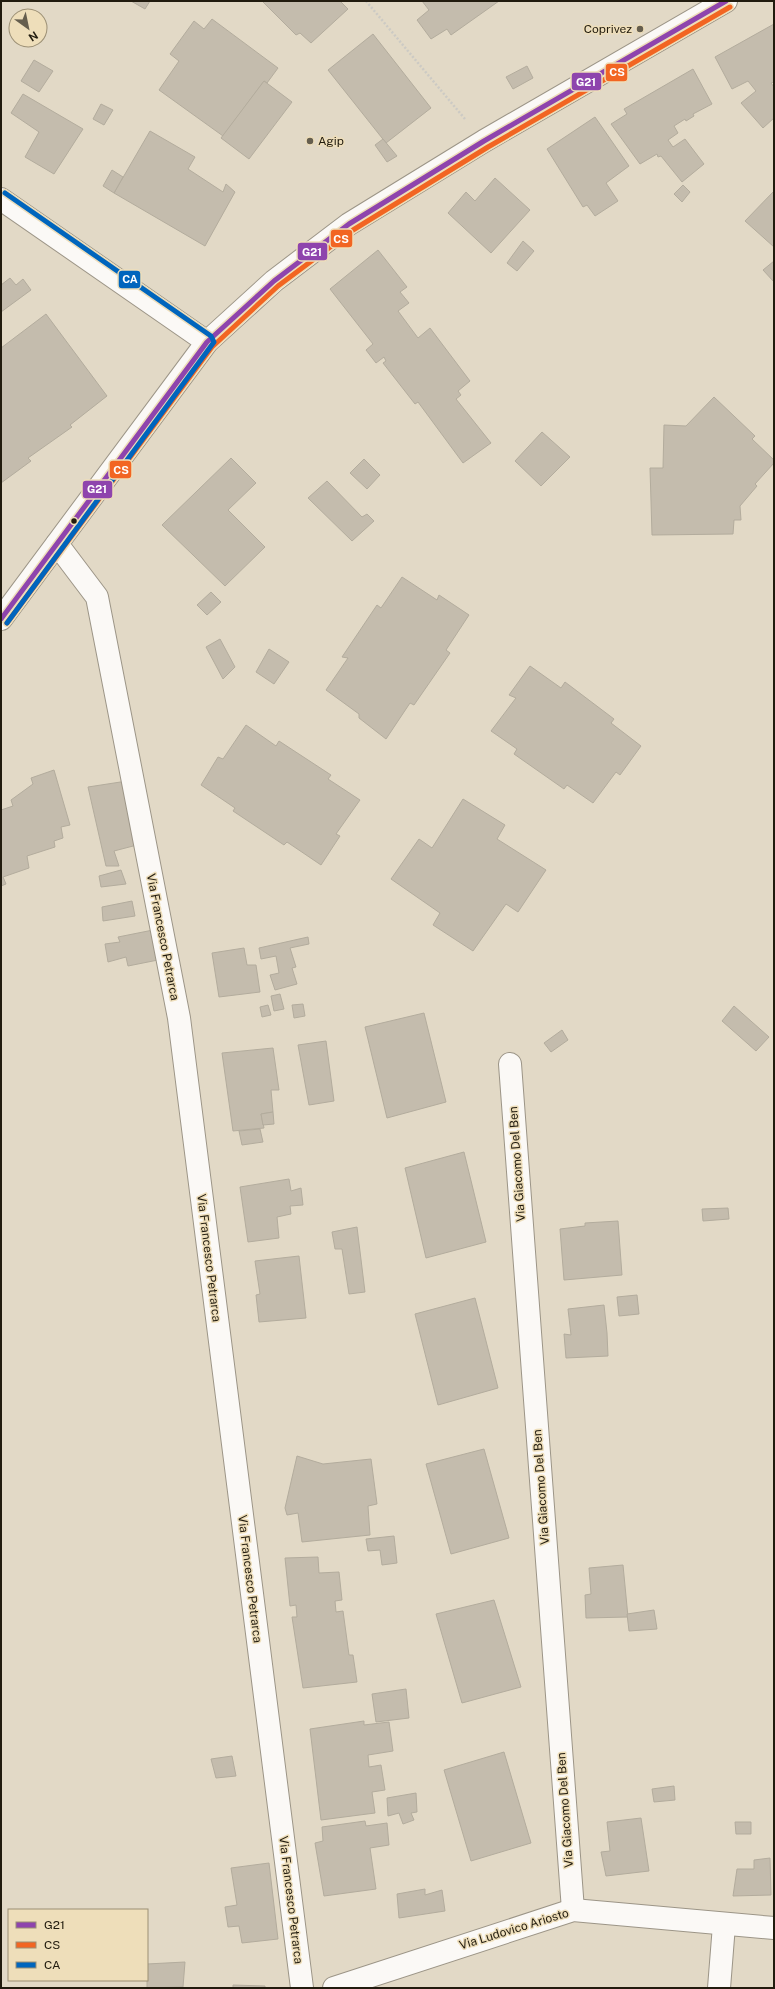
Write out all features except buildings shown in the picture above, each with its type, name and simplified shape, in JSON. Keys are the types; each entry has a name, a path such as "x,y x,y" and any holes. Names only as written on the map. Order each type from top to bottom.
{"street":[{"path":"1,620 207,342 274,281 349,224 484,141 726,1"},
{"path":"1,199 207,342"},
{"name":"Via Francesco Petrarca","path":"58,544 97,597 179,1018 302,1988"},
{"name":"Via Giacomo Del Ben","path":"510,1064 573,1910"},
{"name":"Via Ludovico Ariosto","path":"334,1988 573,1910 724,1925 774,1928"},
{"path":"719,1988 724,1925"}],"path":[{"path":"366,1 484,141"}],"transit line":[{"name":"G21","path":"1,619 207,342 274,281 349,224 484,141 726,1"},
{"name":"CS","path":"7,623 212,347 278,286 353,230 488,147 730,7"},
{"name":"CA","path":"5,193 211,336 214,342 7,623"}],"place":[{"name":"Coprivez","path":"640,29"},
{"name":"Agip","path":"310,141"}]}
